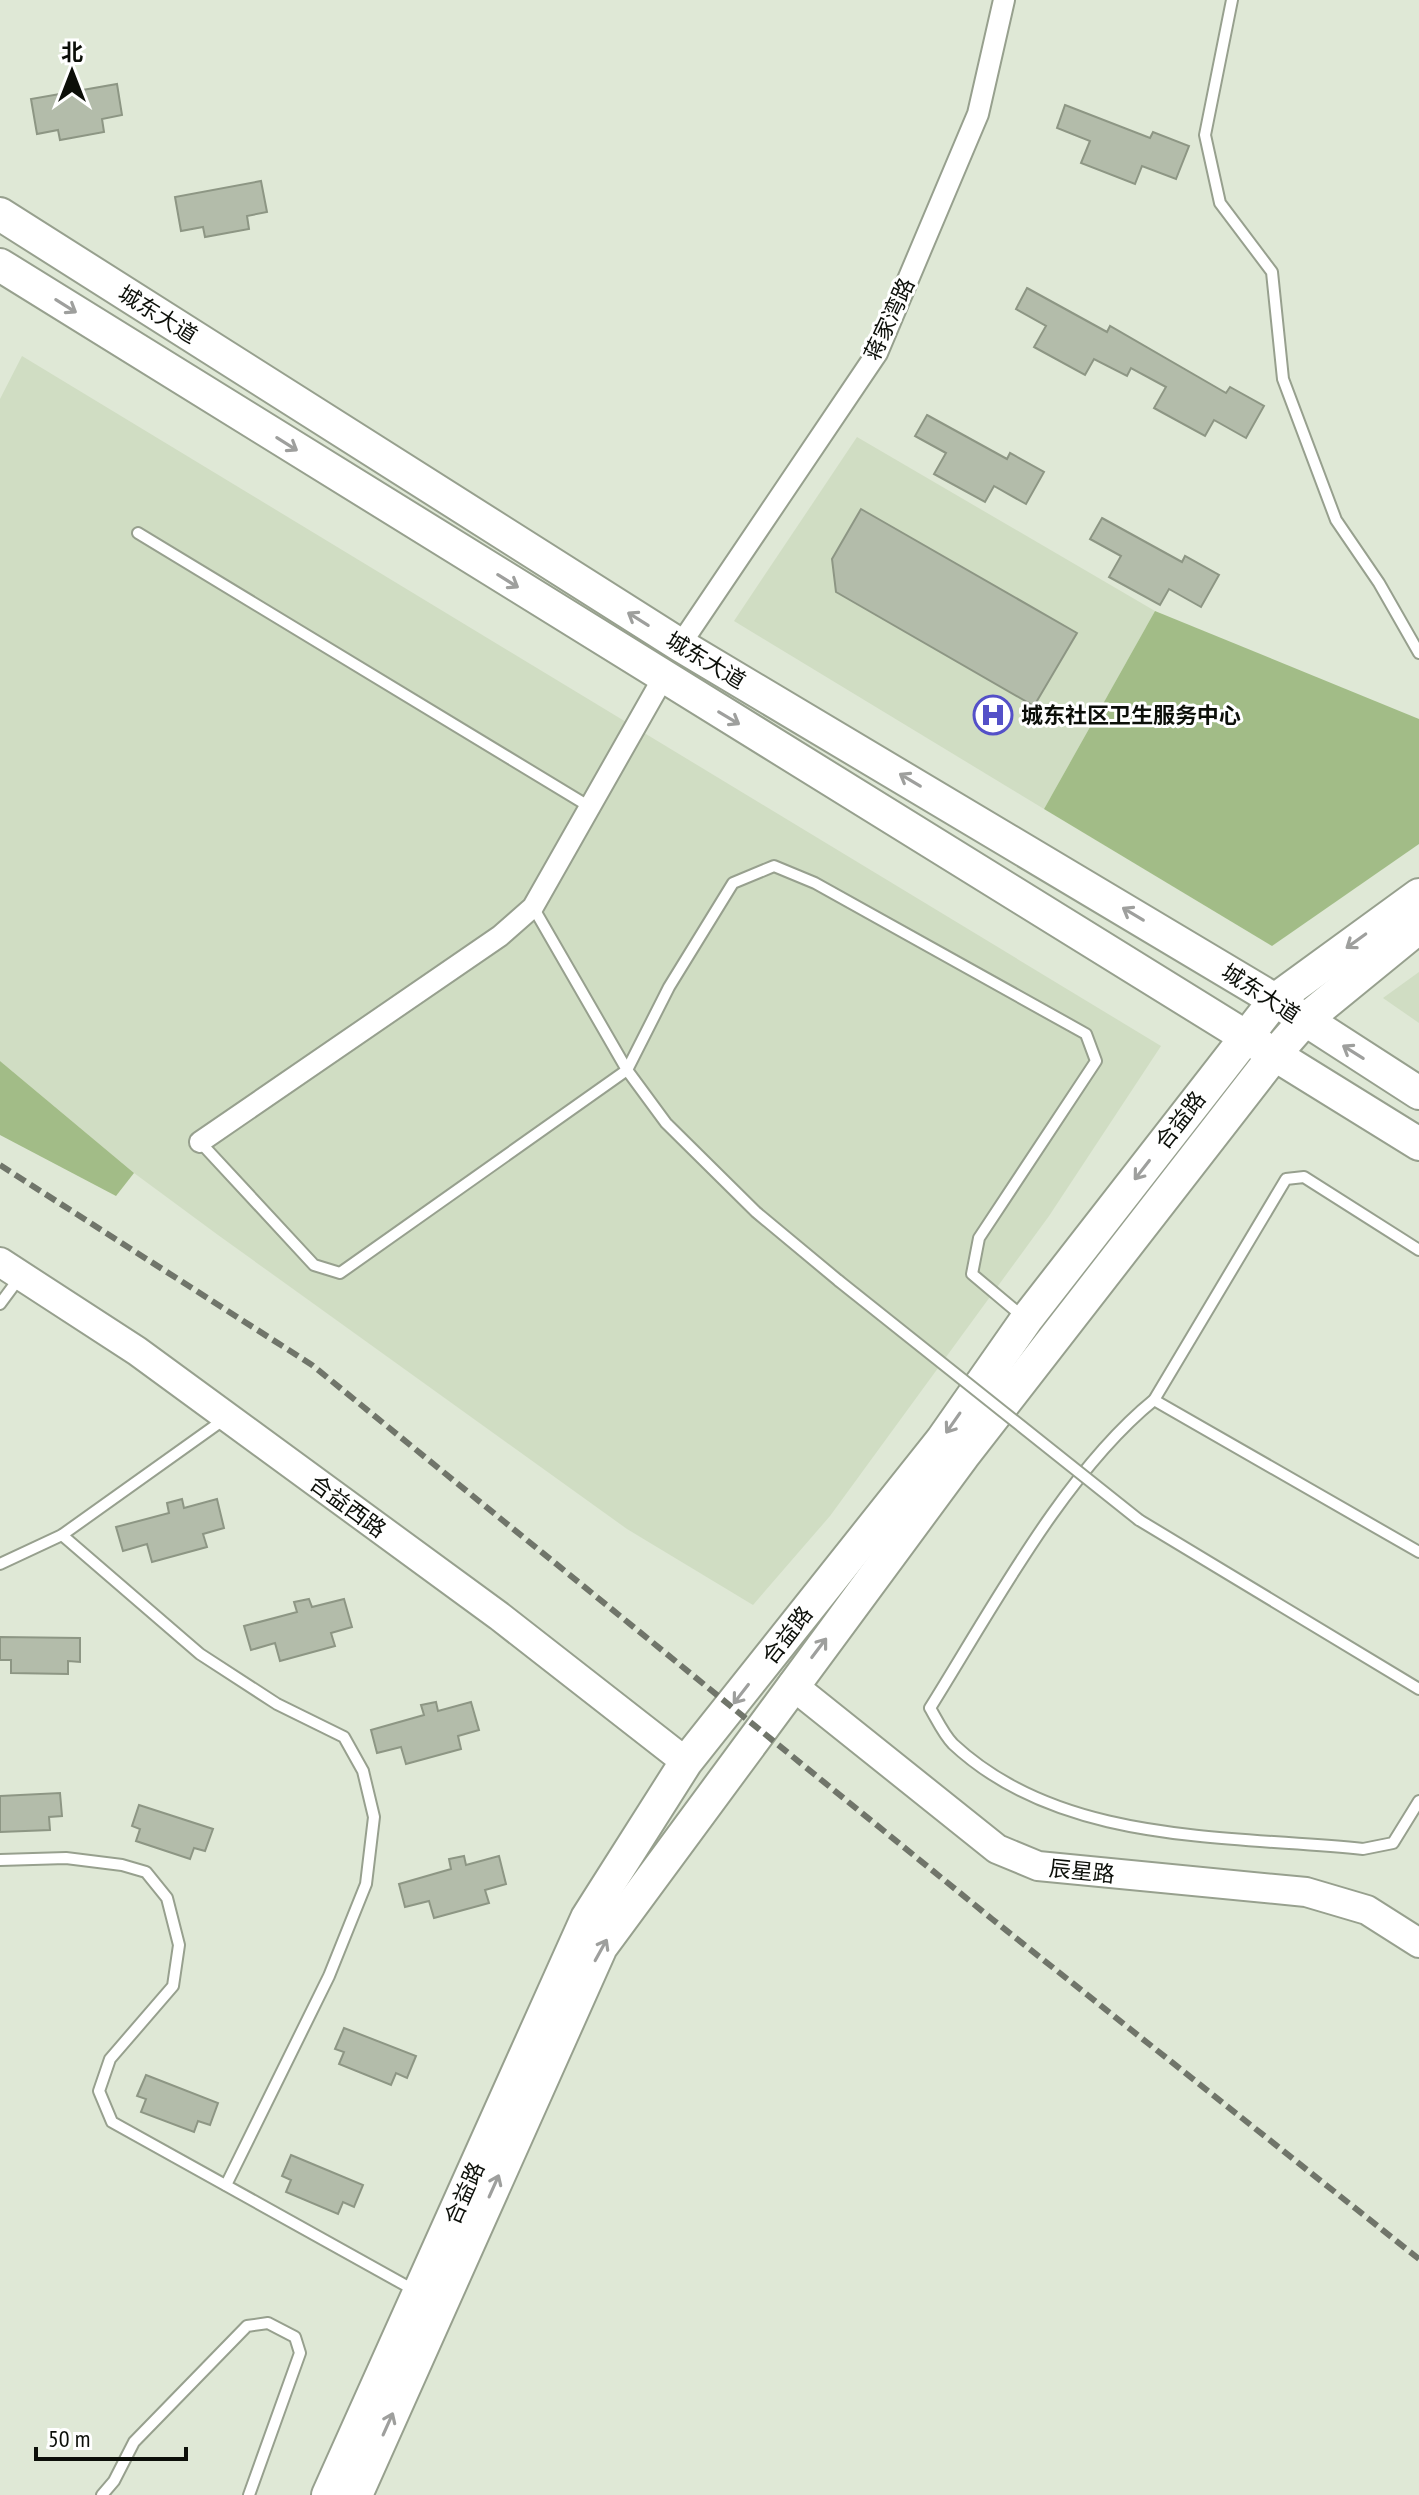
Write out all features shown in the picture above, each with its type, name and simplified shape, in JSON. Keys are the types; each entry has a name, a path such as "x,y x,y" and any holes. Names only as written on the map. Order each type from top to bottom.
{"main road":[{"name":"城东大道","path":"0,214 680,645 1275,1000 1419,1093"},
{"name":"城东大道","path":"0,265 1419,1144"},
{"name":"合益路","path":"328,2495 587,1918 686,1762 942,1440 1026,1320 1275,1000 1419,895"},
{"name":"合益路","path":"356,2495 601,1947 963,1456 1275,1054 1304,1021 1419,927"}],"street":[{"name":"蒋家湾路","path":"680,645 877,353 978,114 1004,0"},
{"path":"200,1142 500,936 533,907 663,678"},
{"name":"合益西路","path":"11,1269 137,1351 499,1616 686,1762"},
{"name":"辰星路","path":"792,1685 997,1849 1038,1866 1306,1892 1367,1910 1419,1943"}],"lane":[{"path":"1232,0 1205,135 1220,203 1272,272 1283,379 1336,520 1379,583 1419,653"},
{"path":"138,533 590,807"},
{"path":"200,1142 314,1265 340,1273 627,1070 669,987 733,883 774,866 815,883 1086,1034 1096,1061 979,1238 972,1274 1026,1320"},
{"path":"533,907 627,1070 666,1123 756,1212 1139,1520 1419,1689"},
{"path":"1419,1250 1304,1177 1286,1179 1154,1400 1123,1425 1035,1539 930,1708 952,1743 1022,1793 1075,1812 1150,1830 1363,1849 1393,1843 1419,1801"},
{"path":"0,1304 11,1269"},
{"path":"1154,1400 1419,1552"},
{"path":"0,1564 62,1535 227,1417"},
{"path":"62,1535 200,1654 277,1704 344,1737 363,1771 374,1817 366,1884 329,1976 226,2185"},
{"path":"0,1860 66,1858 122,1865 146,1872 167,1898 179,1945 173,1986 110,2059 99,2091 112,2122 419,2293"},
{"path":"102,2495 114,2481 134,2442 247,2326 268,2323 295,2337 300,2353 249,2495"}],"shaded area":[{"path":"22,356 1161,1046 1049,1216 830,1516 753,1605 627,1529 218,1235 134,1173 0,1061 0,399"},
{"name":"城东社区卫生服务中心","path":"857,437 1155,611 1044,809 734,621"},
{"path":"1419,972 1419,1023 1383,998"}],"green space":[{"path":"1155,611 1419,719 1419,844 1272,946 1044,809"},
{"path":"0,1061 134,1173 116,1196 0,1135"}],"building":[{"path":"117,84 122,115 102,119 104,132 60,140 58,130 37,134 31,99"},
{"path":"1065,105 1150,138 1153,132 1189,146 1176,179 1142,166 1135,184 1081,163 1090,141 1057,128"},
{"path":"261,181 267,212 247,216 249,229 205,237 203,227 181,231 175,197"},
{"path":"1027,288 1107,332 1110,326 1226,393 1230,387 1264,406 1246,438 1214,420 1205,436 1154,408 1166,387 1131,368 1127,376 1094,359 1085,375 1034,347 1046,326 1016,309"},
{"path":"927,415 1007,459 1010,453 1044,472 1026,504 994,486 985,502 934,474 946,453 915,436"},
{"path":"861,509 1077,633 1034,706 836,592 832,559"},
{"path":"1102,518 1182,562 1185,556 1219,575 1201,607 1169,589 1160,605 1109,577 1121,556 1090,539"},
{"path":"182,1499 184,1508 217,1499 224,1528 203,1534 207,1547 152,1562 147,1544 123,1551 116,1527 169,1513 167,1503"},
{"path":"309,1599 312,1607 344,1599 352,1627 331,1633 335,1646 280,1661 275,1643 251,1650 244,1626 297,1612 294,1602"},
{"path":"0,1637 80,1638 80,1662 68,1661 68,1674 11,1673 11,1660 0,1660"},
{"path":"436,1702 438,1711 471,1702 479,1730 458,1736 461,1749 406,1764 401,1747 377,1753 371,1730 424,1715 421,1705"},
{"path":"60,1793 62,1816 49,1817 50,1830 0,1832 0,1796"},
{"path":"139,1805 213,1829 205,1851 194,1848 190,1859 136,1841 140,1829 132,1826"},
{"path":"464,1856 466,1865 499,1856 506,1884 485,1890 489,1903 434,1918 429,1901 405,1907 399,1884 451,1869 449,1859"},
{"path":"344,2028 416,2056 407,2078 396,2073 391,2085 339,2064 344,2052 335,2049"},
{"path":"146,2075 218,2103 210,2125 198,2121 194,2132 141,2112 146,2099 137,2096"},
{"path":"291,2155 363,2185 354,2207 343,2202 338,2214 286,2192 291,2180 282,2176"}],"railway":[{"path":"0,1165 312,1365 992,1919 1419,2259"}],"place":[{"name":"城东社区卫生服务中心","path":"993,715"}]}
